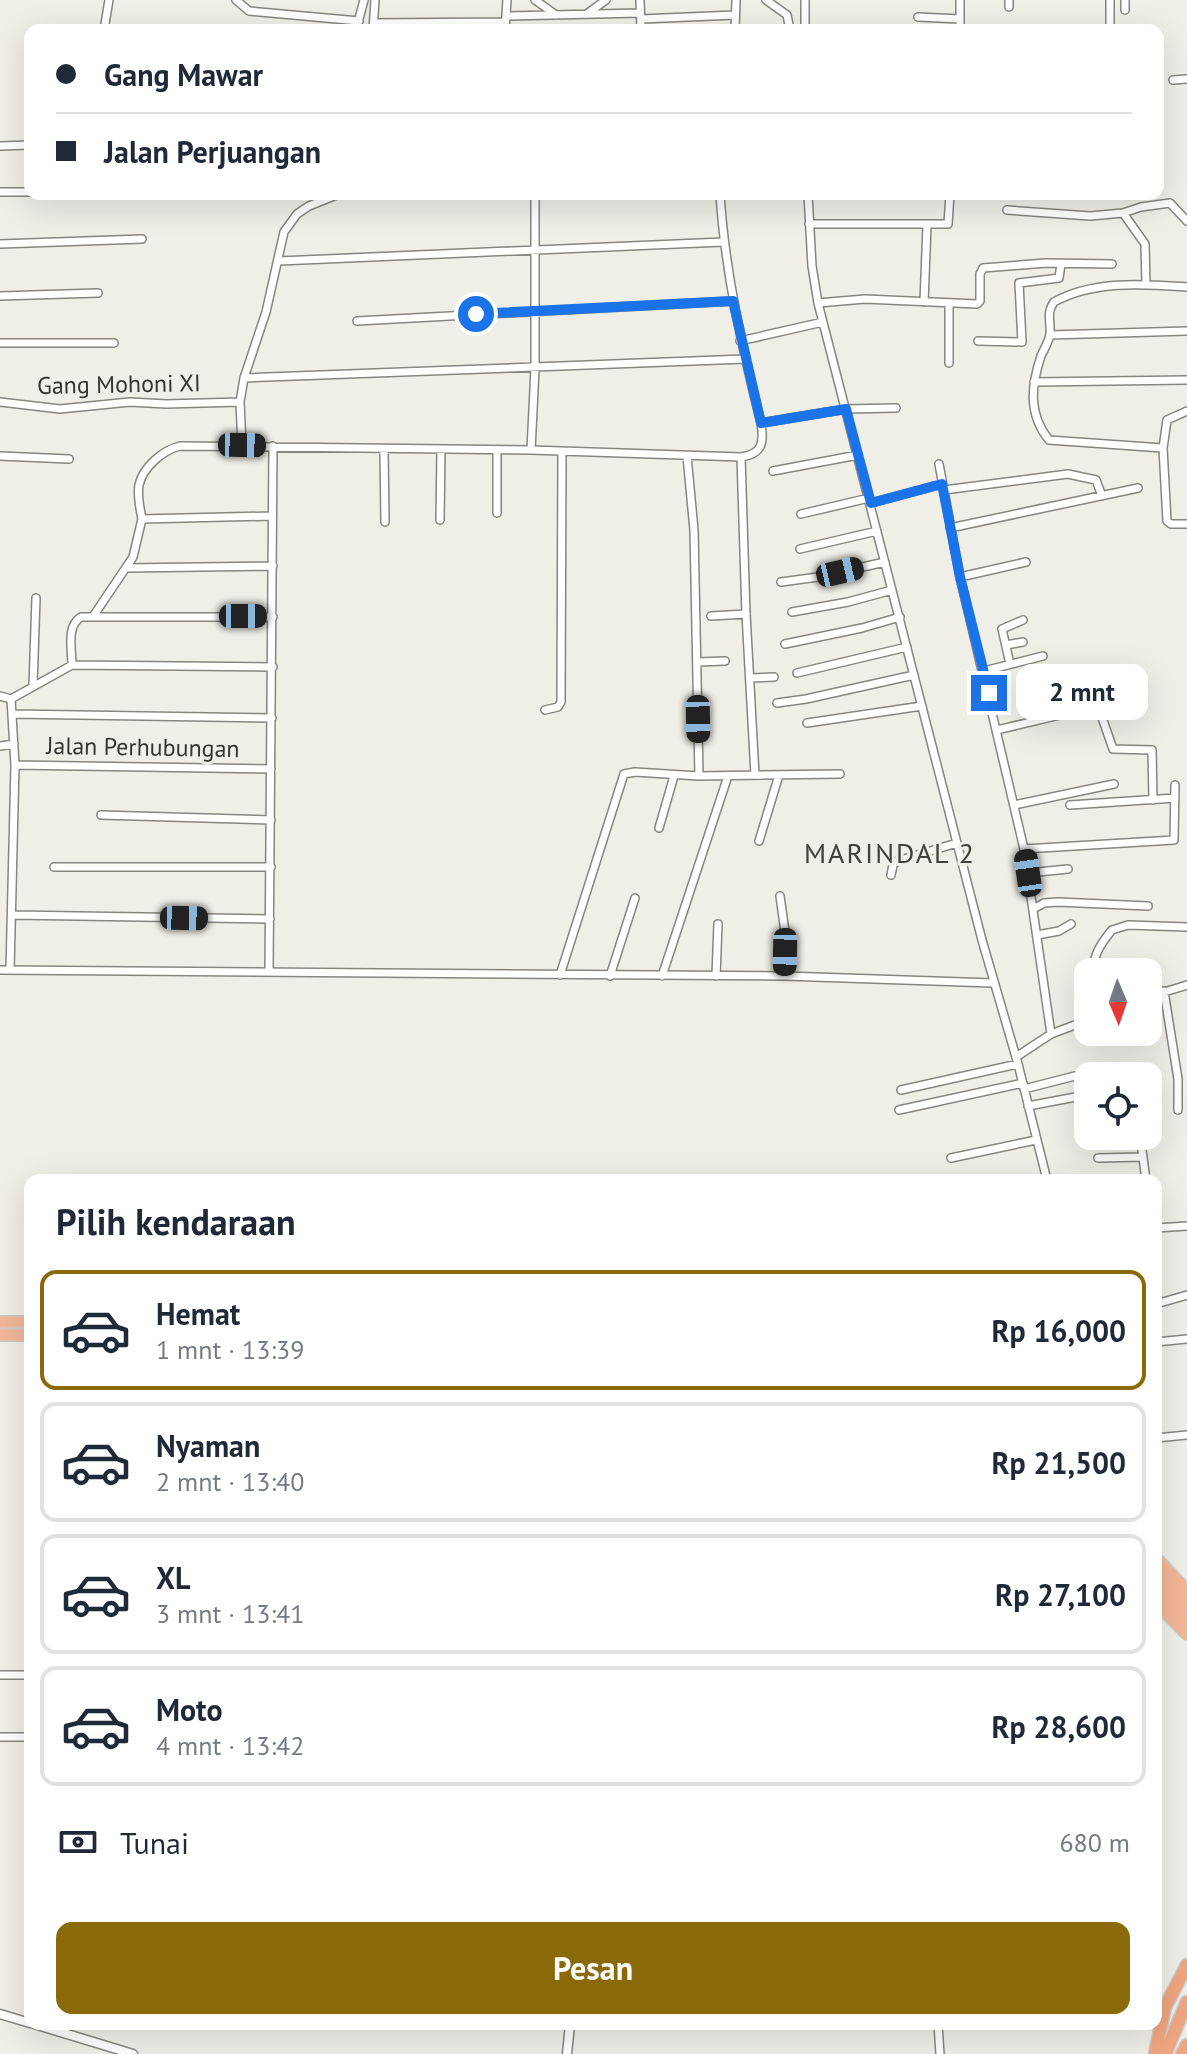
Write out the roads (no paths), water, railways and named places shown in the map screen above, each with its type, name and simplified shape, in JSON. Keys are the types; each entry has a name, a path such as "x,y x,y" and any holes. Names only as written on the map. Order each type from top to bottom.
{"highway":[{"path":"0,1322 24,1322"},
{"path":"0,1335 24,1335"},
{"path":"1162,1564 1187,1591"},
{"path":"1162,1579 1187,1606"},
{"path":"1162,1594 1187,1621"},
{"path":"1162,1609 1187,1634"},
{"path":"1162,2021 1165,2007 1187,1965"},
{"path":"1165,2054 1187,2002"},
{"path":"1155,2054 1160,2030"},
{"path":"1182,2054 1187,2045"}],"street":[{"path":"105,24 109,0"},
{"path":"236,0 249,11 359,21"},
{"path":"358,24 364,0"},
{"path":"374,24 375,0"},
{"path":"506,23 507,0"},
{"path":"535,0 556,15"},
{"path":"586,14 606,0"},
{"path":"640,0 641,24"},
{"path":"735,24 736,0"},
{"path":"766,0 787,15 789,24"},
{"path":"805,0 805,24"},
{"path":"960,0 960,24"},
{"path":"1110,0 1110,24"},
{"path":"1125,0 1125,10"},
{"path":"462,24 506,23 586,14 735,15"},
{"path":"918,17 960,19"},
{"path":"1173,80 1187,79"},
{"path":"0,146 24,145"},
{"path":"0,192 24,192"},
{"path":"242,445 240,402 244,378 266,312 284,232 297,214 324,200"},
{"path":"531,450 535,369 535,200"},
{"path":"94,615 127,568 136,549 142,519 139,486 149,466 164,452 180,446 531,450 741,457 757,453 762,447 761,423 740,341 723,242 720,200"},
{"path":"808,200 812,266 818,303 993,983 1017,1060 1045,1174"},
{"path":"809,224 949,223 950,200"},
{"path":"1007,210 1090,216 1170,203 1187,221"},
{"path":"1123,213 1145,244 1146,284"},
{"path":"924,302 927,225"},
{"path":"0,244 142,239"},
{"path":"279,261 723,242"},
{"path":"978,341 1022,342 1019,283 1059,278 1061,264"},
{"path":"818,303 865,299 977,304 980,301 980,274 983,268 1112,264"},
{"path":"1163,448 1049,440 1033,410 1034,382 1050,335 1050,307 1060,299 1093,289 1146,284 1187,287"},
{"path":"0,296 98,293"},
{"path":"357,321 733,301"},
{"path":"949,303 949,363"},
{"path":"740,341 823,322"},
{"path":"1050,335 1187,331"},
{"path":"0,343 114,343"},
{"path":"244,378 745,359"},
{"path":"1034,382 1187,380"},
{"name":"Gang Mohoni XI","path":"0,402 60,409 130,402 240,402"},
{"path":"761,423 846,409 896,408"},
{"path":"1187,411 1167,420 1163,448 1167,521 1187,524"},
{"path":"269,972 273,446"},
{"path":"384,449 385,522"},
{"path":"440,520 441,450"},
{"path":"497,451 497,513"},
{"path":"545,710 560,705 562,694 562,452"},
{"path":"773,471 858,455"},
{"path":"0,456 69,459"},
{"path":"687,456 694,530 699,776"},
{"path":"741,457 755,775"},
{"path":"939,464 960,577 1024,849 1051,1034"},
{"path":"801,514 943,487 1068,474 1096,480 1102,496"},
{"path":"950,528 1138,488"},
{"path":"142,519 272,516"},
{"path":"800,549 877,531"},
{"path":"781,582 885,562"},
{"path":"960,577 1026,562"},
{"path":"127,568 273,566"},
{"path":"792,612 892,590"},
{"path":"33,686 36,598"},
{"path":"711,616 746,614"},
{"path":"72,665 71,634 74,622 81,617 273,617"},
{"path":"785,644 900,617"},
{"path":"1010,664 1002,628 1023,620"},
{"path":"1006,645 1023,642"},
{"path":"797,673 907,647"},
{"path":"984,671 1043,656"},
{"path":"698,662 725,661"},
{"path":"0,696 11,699 72,665 273,667"},
{"path":"777,703 914,675"},
{"path":"750,678 774,677"},
{"path":"10,970 15,765 11,699"},
{"path":"807,723 922,706"},
{"path":"997,730 1098,706 1113,749 1152,750 1153,800"},
{"path":"13,714 272,718"},
{"path":"0,746 14,744"},
{"name":"Jalan Perhubungan","path":"15,765 271,769"},
{"path":"560,975 622,776 635,772 674,776 840,774"},
{"path":"759,841 779,775"},
{"path":"659,828 674,776"},
{"path":"662,976 728,776"},
{"path":"1014,805 1114,784"},
{"path":"1024,849 1174,840 1175,785"},
{"path":"1093,787 1097,803"},
{"path":"1070,805 1175,798"},
{"path":"101,815 271,820"},
{"path":"891,875 897,861 957,843"},
{"path":"54,867 271,867"},
{"path":"1028,873 1068,869"},
{"path":"780,896 785,932 785,976"},
{"path":"610,976 635,898"},
{"path":"1033,909 1044,903 1058,902 1148,906"},
{"path":"12,915 270,919"},
{"path":"716,976 718,924"},
{"path":"1037,935 1059,931 1071,924"},
{"path":"1095,958 1112,930 1128,925 1187,927"},
{"path":"0,970 785,976 993,983"},
{"path":"1178,1110 1178,1083 1164,991 1187,985"},
{"path":"901,1090 1017,1060 1051,1034 1074,1025"},
{"path":"899,1110 1074,1076"},
{"path":"1028,1106 1074,1097"},
{"path":"951,1158 1036,1140"},
{"path":"1142,1150 1145,1174"},
{"path":"1098,1158 1143,1157"},
{"path":"1162,1228 1187,1226"},
{"path":"1162,1302 1187,1295"},
{"path":"1162,1341 1187,1339"},
{"path":"1162,1437 1187,1435"},
{"path":"0,1675 24,1675"},
{"path":"0,1737 24,1737"},
{"path":"0,2014 24,2021"},
{"path":"55,2030 133,2054"},
{"path":"567,2054 569,2030"},
{"path":"938,2030 940,2054"}],"district":[{"name":"MARINDAL 2","path":"890,852"}]}
